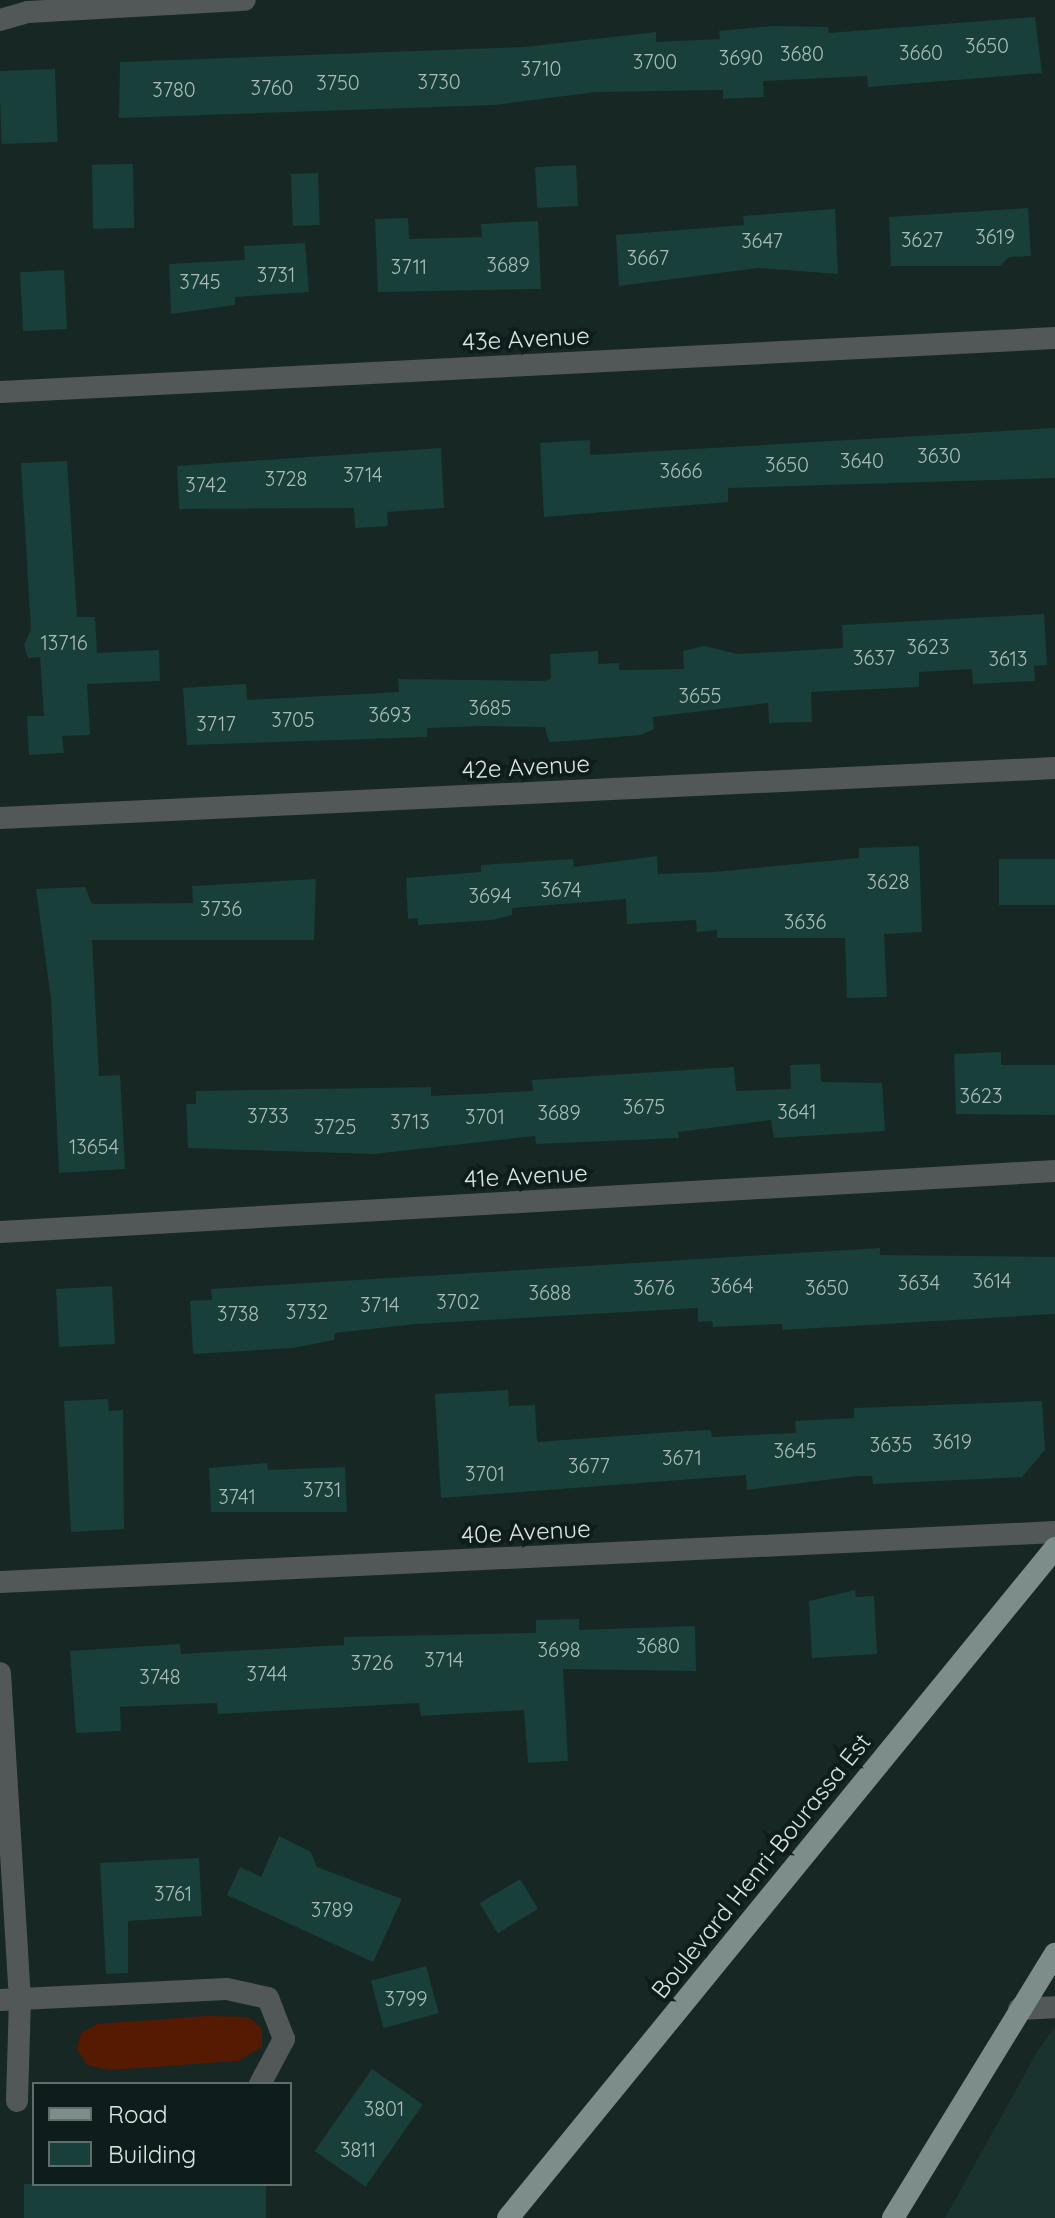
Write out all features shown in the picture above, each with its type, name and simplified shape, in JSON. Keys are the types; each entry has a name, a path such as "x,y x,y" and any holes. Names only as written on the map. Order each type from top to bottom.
{"main road":[{"name":"Boulevard Henri-Bourassa Est","path":"508,2218 1055,1548"},
{"path":"893,2218 1055,1954"}],"street":[{"path":"0,20 28,12 245,0"},
{"name":"43e Avenue","path":"0,392 1055,338"},
{"name":"42e Avenue","path":"0,818 1055,768"},
{"name":"41e Avenue","path":"0,1232 1055,1171"},
{"name":"40e Avenue","path":"0,1582 1055,1532"},
{"path":"0,1673 10,2000 17,2101"},
{"path":"10,2000 227,1989 268,1998 284,2039 261,2082"},
{"path":"1019,2009 1055,2007"}],"shaded area":[{"path":"206,2016 249,2017 262,2029 262,2047 238,2061 110,2070 87,2065 77,2049 81,2033 97,2024"},
{"path":"1055,2026 1055,2218 945,2218 1037,2052"}],"building":[{"path":"1035,17 1042,73 868,87 867,76 763,81 764,97 723,99 723,90 596,92 495,105 119,118 120,62 525,47 656,32 656,42 720,39 719,31 773,26 828,27 829,33"},
{"path":"55,69 58,142 2,144 0,71"},
{"path":"133,164 134,228 93,229 92,165"},
{"path":"576,165 578,206 537,208 535,167"},
{"path":"318,173 320,225 293,226 291,174"},
{"path":"1028,208 1031,256 1009,257 1000,266 891,266 889,217"},
{"path":"835,209 838,274 758,268 619,286 616,235 744,225 743,216"},
{"path":"408,218 409,239 482,237 481,224 538,221 541,289 378,292 375,219"},
{"path":"305,243 309,292 235,297 235,305 171,314 169,264 245,260 244,246"},
{"path":"64,270 67,329 23,331 20,272"},
{"path":"1055,428 1055,478 728,488 728,502 544,517 540,443 590,440 590,455"},
{"path":"441,448 444,508 387,512 388,526 355,528 354,508 179,509 177,466"},
{"path":"67,461 77,617 95,617 97,653 159,650 160,681 87,684 90,735 62,736 64,753 29,755 27,716 44,716 40,657 28,658 24,645 31,630 21,463"},
{"path":"1044,614 1047,665 1034,666 1035,681 973,684 972,669 919,672 919,687 811,692 812,722 769,723 768,703 653,717 654,729 641,735 569,741 549,742 545,727 484,726 427,728 427,737 187,745 183,688 246,684 247,700 399,692 398,679 544,681 551,679 550,654 598,651 598,664 619,663 619,670 684,669 683,651 704,646 738,654 843,648 842,625"},
{"path":"919,846 922,932 884,934 887,997 847,998 845,938 717,938 717,930 697,932 696,920 627,924 626,899 512,908 512,915 492,920 418,925 418,918 408,919 406,878 481,872 481,865 573,859 574,867 657,856 658,874 714,872 859,858 859,848"},
{"path":"999,859 1055,859 1055,905 999,905"},
{"path":"316,879 314,940 92,940 99,1076 120,1075 125,1169 59,1173 51,999 36,889 85,887 92,904 193,903 192,886"},
{"path":"1001,1052 1001,1065 1055,1065 1055,1115 956,1114 954,1054"},
{"path":"820,1064 821,1082 882,1083 885,1131 774,1138 771,1120 678,1132 679,1138 536,1144 535,1136 374,1154 188,1148 186,1104 196,1104 196,1091 431,1087 431,1096 533,1091 532,1080 734,1067 736,1091 791,1089 790,1065"},
{"path":"880,1248 880,1255 1055,1257 1055,1314 783,1330 782,1324 713,1327 712,1321 698,1322 698,1308 416,1324 335,1333 334,1340 293,1348 193,1354 190,1301 212,1300 211,1289"},
{"path":"112,1286 115,1344 59,1347 56,1289"},
{"path":"508,1390 509,1406 535,1405 537,1442 711,1430 712,1437 796,1433 795,1421 854,1418 854,1408 1042,1401 1045,1450 1022,1477 873,1484 872,1476 857,1476 747,1490 746,1475 441,1498 435,1394"},
{"path":"108,1399 109,1411 123,1410 124,1529 71,1532 64,1401"},
{"path":"267,1463 268,1470 345,1467 347,1512 211,1512 209,1468"},
{"path":"855,1590 856,1597 874,1596 877,1654 812,1658 809,1601"},
{"path":"579,1619 579,1630 695,1626 696,1671 563,1669 568,1761 528,1763 524,1710 421,1716 419,1703 218,1714 217,1703 120,1707 121,1731 76,1733 70,1651 180,1644 181,1654 344,1645 344,1637 536,1633 536,1620"},
{"path":"279,1836 311,1852 317,1867 402,1899 373,1962 227,1895 240,1867 261,1877"},
{"path":"199,1858 202,1916 128,1921 128,1973 106,1974 100,1863"},
{"path":"520,1879 538,1909 498,1933 480,1903"},
{"path":"426,1966 439,2013 384,2028 371,1981"},
{"path":"372,2069 423,2105 365,2186 315,2151"},
{"path":"24,2184 266,2186 266,2218 24,2218"}]}
